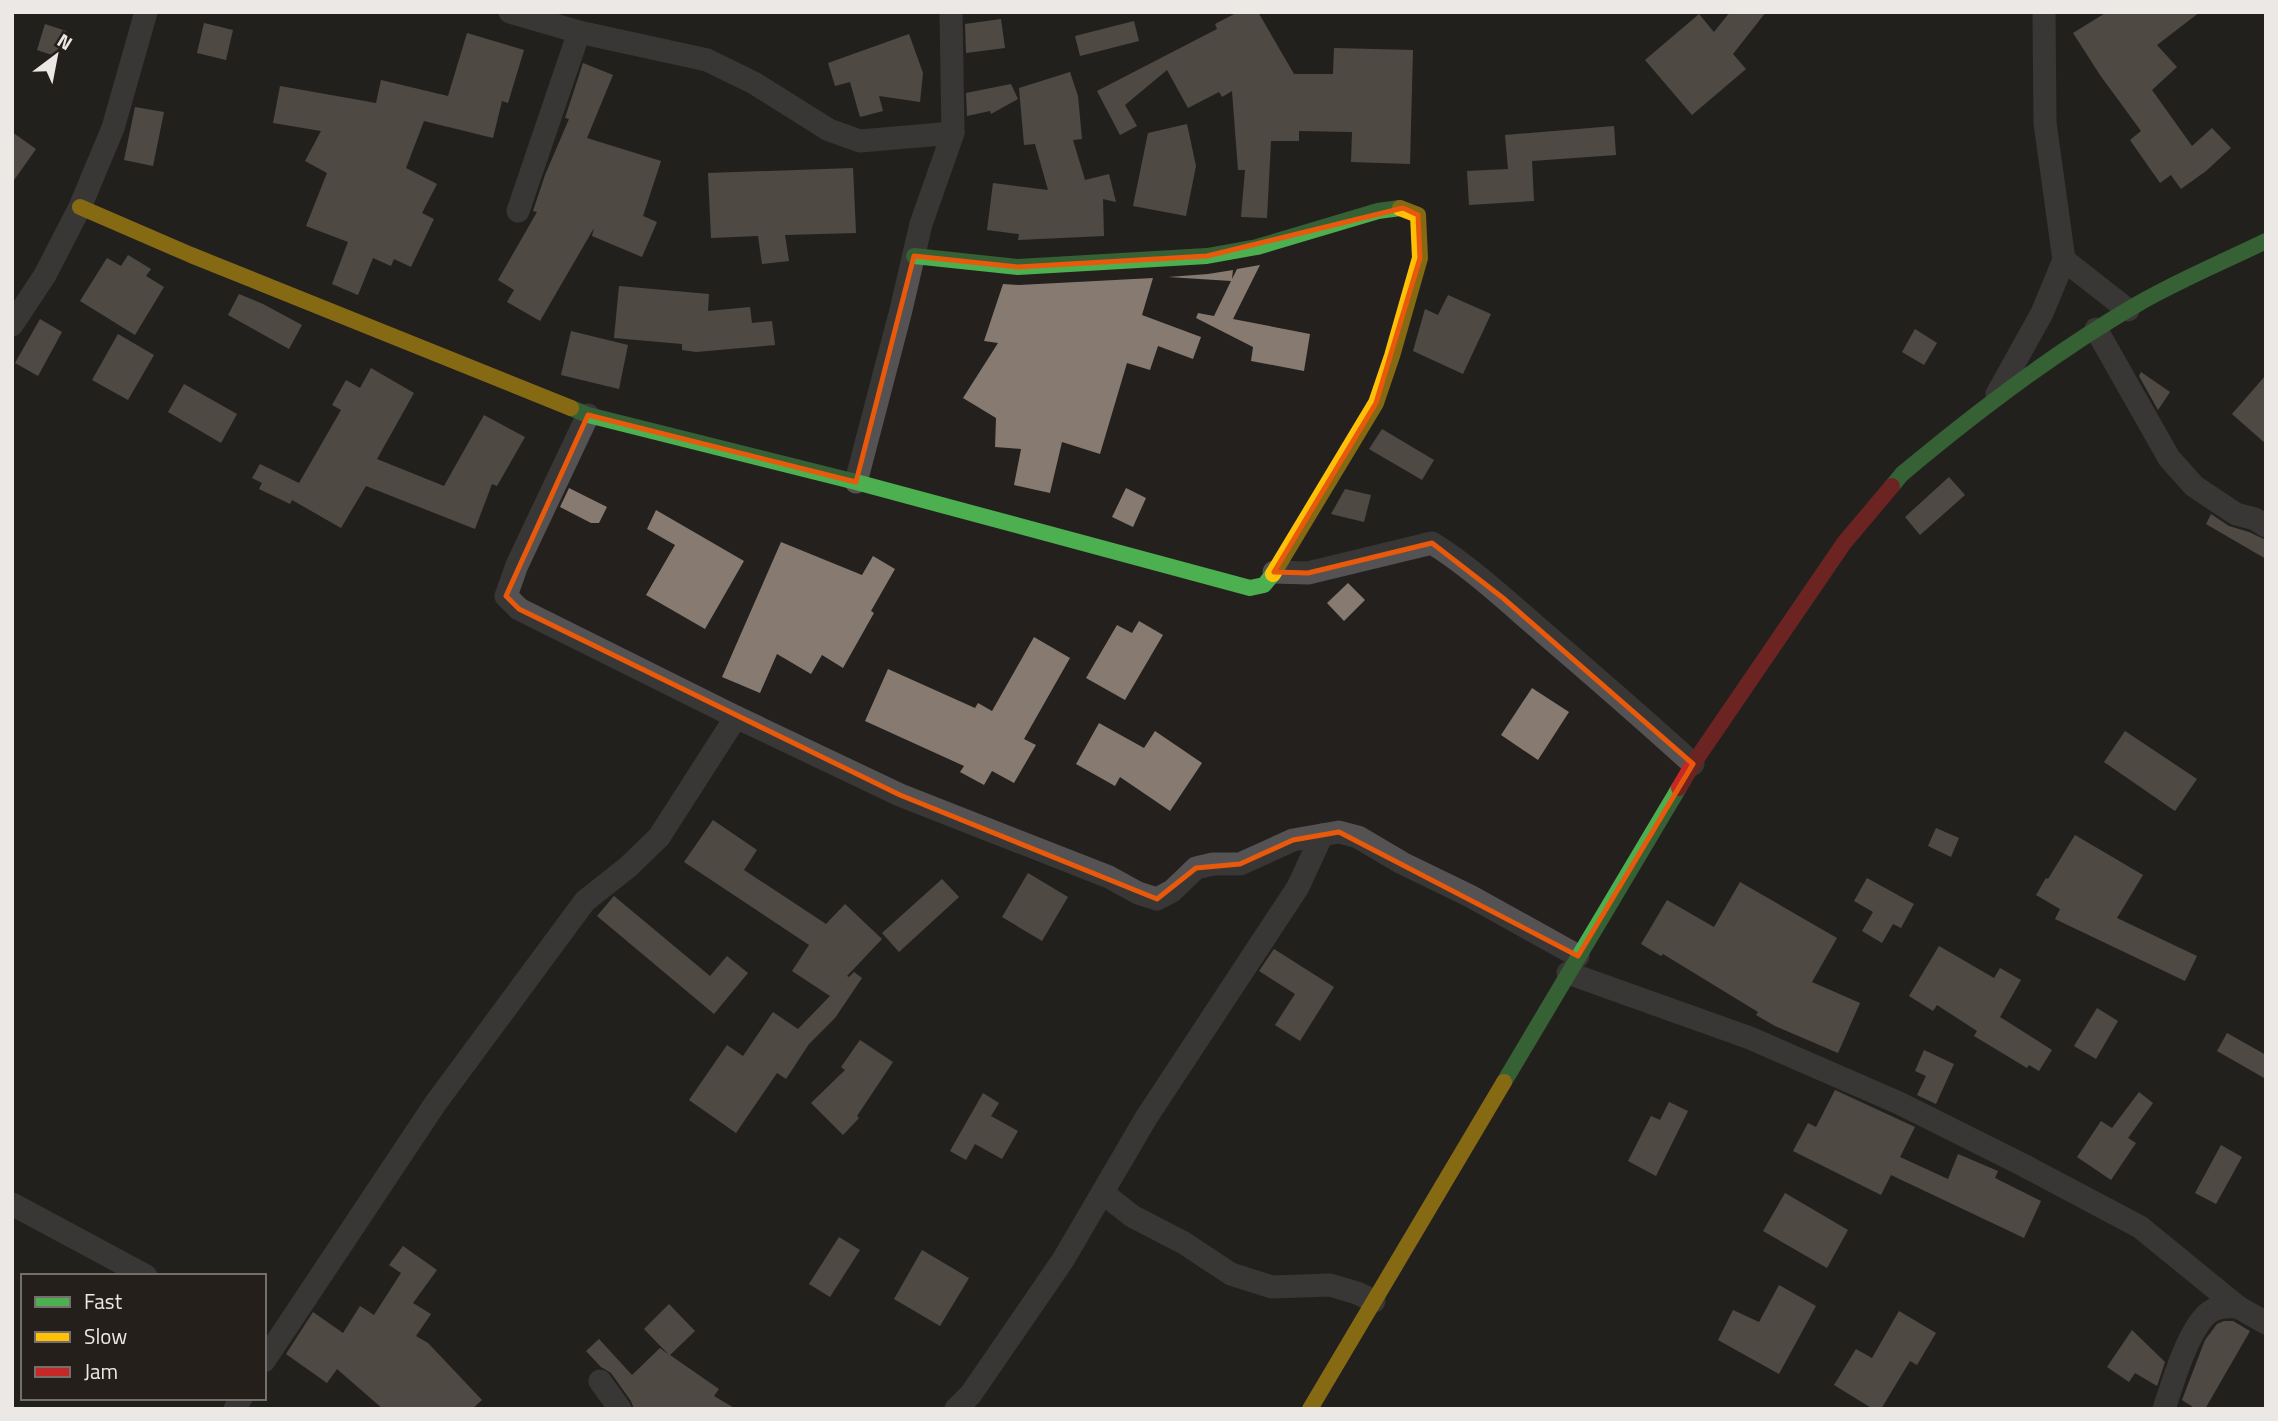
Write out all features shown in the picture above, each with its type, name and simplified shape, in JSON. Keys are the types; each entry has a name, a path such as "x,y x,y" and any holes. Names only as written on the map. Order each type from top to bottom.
{"street":[{"path":"12,325 45,275 80,207 113,128 146,12"},
{"path":"510,12 579,32 707,60 754,83 829,130 860,141 953,133"},
{"path":"856,482 921,224 953,133 951,12"},
{"path":"1994,400 2042,313 2064,260 2045,123 2044,12"},
{"path":"518,211 579,32"},
{"path":"80,207 191,255 588,415 856,482 1250,588 1264,585 1274,572 1376,403 1420,258 1418,215 1403,208 1378,211 1257,247 1207,256 1018,267 914,256"},
{"path":"1310,1409 1693,764 1844,543 1902,474 1994,400 2127,310 2266,241"},
{"path":"2064,260 2127,310"},
{"path":"2096,329 2169,457 2194,486 2236,514 2255,519 2266,526"},
{"path":"588,415 517,565 506,596 519,609 736,718 900,795 1109,877 1138,893 1157,899 1172,891 1196,868 1213,864 1240,864 1293,840 1339,832 1358,837 1402,863 1470,896 1573,965 1910,1108 2140,1227 2238,1307 2266,1323"},
{"path":"1274,572 1308,573 1432,543 1513,606 1693,764"},
{"path":"267,1348 435,1104 585,901 628,867 659,837 736,718"},
{"path":"956,1409 971,1394 1063,1260 1146,1118 1298,887 1322,835"},
{"path":"1103,1193 1132,1216 1184,1243 1231,1274 1272,1287 1330,1285 1374,1301"},
{"path":"12,1204 142,1274"},
{"path":"2164,1409 2177,1369 2208,1313 2224,1305 2238,1307"},
{"path":"600,1381 620,1409"}],"highlighted area":[{"path":"1403,208 1418,215 1420,258 1376,403 1274,572 1308,573 1432,543 1503,598 1693,764 1578,956 1339,832 1293,840 1240,864 1196,868 1157,899 900,795 519,609 506,596 588,415 856,482 914,256 1018,267 1207,256"}],"building":[{"path":"1238,12 1258,12 1294,74 1333,74 1334,48 1413,50 1410,164 1351,162 1352,132 1299,131 1299,141 1271,141 1267,218 1241,217 1245,170 1238,170 1232,91 1222,97 1219,92 1188,108 1167,70 1125,105 1137,126 1120,135 1097,91 1217,29 1215,24"},
{"path":"1730,12 1766,12 1733,54 1746,69 1692,115 1645,60 1699,14 1714,32"},
{"path":"2107,12 2200,12 2157,45 2177,67 2152,90 2192,146 2212,128 2231,148 2181,189 2171,175 2160,183 2130,140 2141,131 2073,33"},
{"path":"1001,19 1005,48 966,53 965,24"},
{"path":"1134,21 1139,41 1080,56 1075,36"},
{"path":"204,23 233,30 226,60 197,53"},
{"path":"45,24 66,31 58,57 37,50"},
{"path":"467,33 524,50 508,103 502,101 493,138 424,121 406,168 437,184 422,213 434,219 411,267 394,259 391,266 373,258 358,295 332,284 348,242 306,226 327,173 305,161 321,131 273,123 280,86 376,103 381,80 448,96"},
{"path":"909,34 923,73 920,102 879,96 883,111 860,117 850,82 835,86 828,63"},
{"path":"583,63 613,75 587,138 661,161 643,216 657,222 642,257 592,236 594,228 540,321 507,302 514,290 498,280 537,212 533,211 569,119 565,118"},
{"path":"1070,72 1078,96 1082,139 1073,140 1085,180 1109,174 1116,202 1103,199 1104,236 1018,240 1019,234 987,230 993,183 1048,190 1035,144 1024,145 1019,88"},
{"path":"1011,84 1018,99 991,114 990,111 967,116 966,93"},
{"path":"135,107 164,112 153,166 124,160"},
{"path":"1187,124 1196,166 1186,216 1133,206 1148,133"},
{"path":"1614,126 1616,155 1532,161 1534,201 1469,205 1467,171 1508,169 1505,135"},
{"path":"12,132 36,149 12,183"},
{"path":"853,168 856,233 785,235 789,261 762,264 758,236 711,238 708,173"},
{"path":"128,255 151,269 146,276 164,287 135,335 80,301 107,258 121,266"},
{"path":"1260,265 1233,319 1310,334 1304,371 1251,361 1253,347 1196,318 1198,313 1214,316 1231,281 1168,277 1233,270 1232,279 1237,269"},
{"path":"1153,278 1142,315 1201,337 1193,359 1158,346 1150,370 1127,363 1100,454 1062,442 1050,493 1014,485 1021,449 995,447 996,418 963,398 998,343 984,341 1003,284"},
{"path":"619,286 709,294 708,311 750,307 752,323 772,321 775,345 696,352 682,350 682,344 614,338"},
{"path":"239,294 302,325 289,349 228,315"},
{"path":"1448,295 1491,314 1463,374 1413,351 1425,309 1438,315"},
{"path":"40,319 62,332 38,376 15,363"},
{"path":"1915,329 1937,343 1924,365 1902,352"},
{"path":"571,331 628,345 619,389 561,375"},
{"path":"118,334 154,355 128,400 92,380"},
{"path":"371,368 414,393 377,459 444,486 484,415 525,437 497,486 492,484 475,529 366,486 341,528 292,500 290,504 259,489 262,483 252,478 260,464 299,483 341,410 332,405 346,380 360,388"},
{"path":"2141,372 2170,392 2158,410 2139,376"},
{"path":"2266,375 2266,444 2232,414"},
{"path":"184,384 237,414 221,443 168,412"},
{"path":"1382,429 1434,460 1422,480 1369,449"},
{"path":"1949,477 1965,495 1920,535 1905,517"},
{"path":"569,488 607,507 599,523 591,523 560,507"},
{"path":"1126,488 1146,498 1133,527 1112,517"},
{"path":"1345,489 1371,495 1364,522 1331,514"},
{"path":"656,510 744,561 705,629 646,595 675,545 647,529"},
{"path":"2211,514 2229,526 2266,540 2266,559 2206,524"},
{"path":"781,542 862,575 873,556 895,569 843,668 822,655 811,674 777,654 760,693 722,677"},
{"path":"1348,583 1365,600 1344,621 1327,603"},
{"path":"1139,621 1163,635 1125,700 1086,678 1117,625 1132,633"},
{"path":"1034,637 1070,658 1024,739 1036,745 1014,783 992,771 984,785 960,772 964,766 865,721 888,669 975,708 978,703 992,711"},
{"path":"1532,688 1569,712 1538,760 1501,735"},
{"path":"1099,723 1144,748 1155,731 1202,763 1170,811 1120,777 1115,786 1076,764"},
{"path":"2125,731 2197,779 2175,811 2104,762"},
{"path":"713,820 757,850 744,870 826,924 845,904 882,939 847,976 854,972 862,978 835,1018 809,1044 786,1079 777,1073 736,1133 689,1100 727,1045 743,1056 773,1012 798,1029 830,996 792,971 809,945 684,862"},
{"path":"1936,828 1959,838 1951,857 1928,846"},
{"path":"2075,835 2143,875 2117,918 2197,956 2185,981 2055,919 2060,909 2036,895"},
{"path":"1028,873 1068,897 1042,941 1002,917"},
{"path":"1867,878 1914,904 1901,928 1893,924 1882,943 1862,931 1873,912 1854,901"},
{"path":"942,879 959,897 899,952 882,933"},
{"path":"1740,882 1837,938 1812,982 1860,1003 1838,1053 1775,1026 1756,1015 1758,1012 1663,954 1661,956 1641,944 1667,900 1714,927"},
{"path":"614,896 710,976 727,956 748,973 714,1014 597,916"},
{"path":"1939,946 1994,978 2000,968 2021,980 2000,1017 2052,1050 2039,1071 2029,1065 2027,1068 1974,1036 1977,1031 1937,1005 1933,1011 1909,996"},
{"path":"1274,949 1334,987 1300,1041 1275,1025 1295,994 1259,971"},
{"path":"2097,1008 2118,1021 2096,1059 2074,1046"},
{"path":"2227,1033 2266,1055 2266,1079 2217,1051"},
{"path":"860,1040 893,1062 857,1116 859,1118 843,1135 811,1103 845,1070 841,1067"},
{"path":"1924,1050 1954,1064 1936,1104 1917,1095 1926,1076 1915,1071"},
{"path":"1835,1090 1915,1127 1900,1157 1948,1179 1958,1154 1998,1171 1995,1178 2041,1201 2024,1238 1891,1175 1881,1195 1793,1151 1808,1123 1816,1127"},
{"path":"2139,1092 2153,1103 2128,1138 2136,1143 2111,1180 2077,1157 2101,1121 2112,1128"},
{"path":"983,1093 999,1103 991,1116 1018,1131 1002,1159 975,1144 966,1160 950,1151"},
{"path":"1669,1102 1688,1111 1656,1176 1628,1161 1651,1116 1660,1120"},
{"path":"2221,1145 2242,1157 2216,1204 2195,1193"},
{"path":"1785,1193 1848,1230 1827,1268 1763,1231"},
{"path":"839,1237 860,1250 830,1297 809,1284"},
{"path":"403,1246 437,1270 413,1303 431,1314 416,1336 428,1343 482,1400 472,1409 383,1409 337,1369 327,1383 286,1354 313,1312 343,1333 360,1306 374,1315 401,1273 389,1265"},
{"path":"922,1250 969,1278 940,1326 894,1299"},
{"path":"1779,1285 1816,1306 1779,1374 1718,1340 1733,1310 1759,1322"},
{"path":"669,1304 695,1331 670,1355 719,1389 714,1396 736,1409 634,1409 611,1373 601,1367 586,1351 599,1339 632,1375 660,1348 669,1355 644,1329"},
{"path":"1899,1311 1936,1333 1917,1365 1910,1361 1881,1409 1873,1409 1834,1385 1856,1349 1872,1358"},
{"path":"2233,1321 2250,1331 2205,1409 2196,1409 2182,1400 2205,1340 2217,1324"},
{"path":"2132,1330 2165,1362 2157,1386 2135,1373 2129,1382 2107,1367"}],"traffic: fast":[{"path":"914,256 1018,267 1207,256 1257,247 1378,211 1400,208"},
{"path":"1892,486 1902,474 1958,428 2075,343 2152,296 2266,241"},
{"path":"571,408 588,415 856,482 1250,588 1264,585 1273,574"},
{"path":"1504,1082 1679,788"}],"traffic: slow":[{"path":"80,207 191,255 571,408"},
{"path":"1273,574 1376,403 1420,258 1418,215 1400,208"},
{"path":"1310,1409 1504,1082"}],"traffic: jam":[{"path":"1679,788 1844,543 1892,486"}]}
